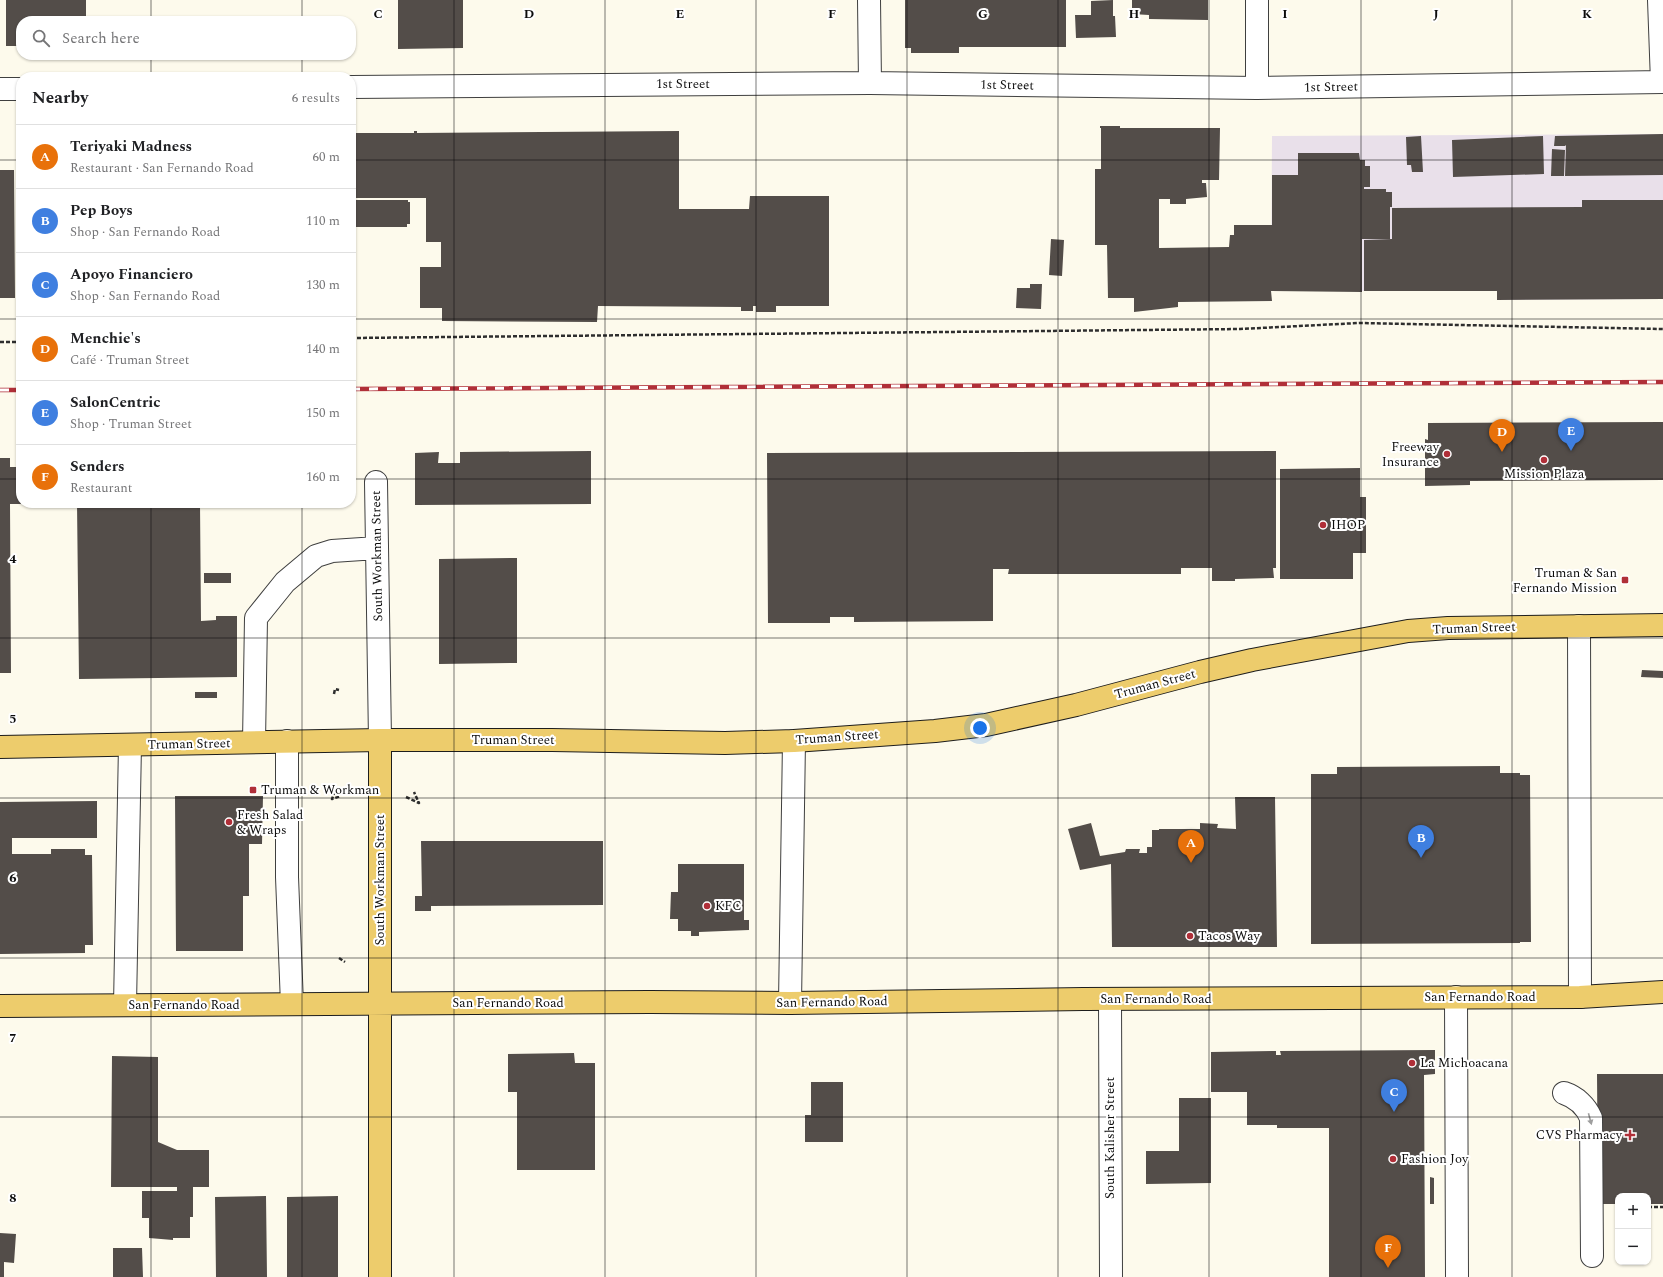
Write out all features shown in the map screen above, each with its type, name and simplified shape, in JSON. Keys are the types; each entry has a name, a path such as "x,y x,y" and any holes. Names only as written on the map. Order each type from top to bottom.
{"main road":[{"name":"Truman Street","path":"0,747 380,740 552,740 724,743 794,741 935,731 986,725 1076,705 1200,672 1252,660 1408,631 1448,628 1663,625"},
{"name":"South Workman Street","path":"380,740 380,1277"},
{"name":"San Fernando Road","path":"0,1006 642,1002 790,1003 1580,996 1663,992"}],"street":[{"path":"869,0 870,83"},
{"path":"1257,0 1257,88"},
{"path":"1659,0 1662,82"},
{"name":"1st Street","path":"356,87 870,83 1257,88 1662,82"},
{"path":"0,90 16,89"},
{"name":"South Workman Street","path":"376,482 380,740"},
{"path":"254,742 256,618 285,582 316,556 332,551 377,548"},
{"path":"1579,626 1580,996"},
{"path":"287,741 287,877 292,1004"},
{"path":"790,1003 794,741"},
{"path":"125,1005 130,744"},
{"path":"1456,997 1457,1277"},
{"name":"South Kalisher Street","path":"1110,999 1110,1277"},
{"path":"1564,1093 1583,1105 1591,1118 1592,1256"}],"path":[{"path":"356,338 1240,329 1359,323 1663,329"},
{"path":"0,342 16,342"},
{"path":"334,694 335,688 339,690"},
{"path":"335,791 332,800 341,796"},
{"path":"406,797 419,803 414,792"},
{"path":"339,958 345,962"},
{"path":"1651,1207 1663,1207"}],"shaded area":[{"path":"1663,134 1663,299 1497,300 1497,291 1271,291 1272,136"}],"building":[{"path":"6,0 86,0 86,16 16,16 16,46 6,46"},
{"path":"398,0 463,0 463,48 398,49"},
{"path":"905,0 1066,0 1066,47 959,47 959,53 911,53 911,48 905,48"},
{"path":"1113,0 1113,16 1115,16 1116,37 1076,38 1075,15 1091,15 1091,1"},
{"path":"1132,0 1208,0 1208,20 1149,19 1149,15 1132,14"},
{"path":"1100,126 1120,126 1120,128 1220,128 1219,180 1202,180 1202,183 1206,183 1207,197 1186,199 1186,204 1170,204 1170,199 1159,199 1159,248 1229,247 1230,235 1234,235 1234,225 1272,225 1272,175 1298,175 1298,153 1359,153 1360,160 1365,160 1365,166 1370,166 1370,187 1364,187 1364,189 1386,189 1386,192 1392,192 1392,207 1390,207 1390,239 1362,239 1362,292 1271,291 1272,301 1178,302 1178,307 1134,312 1134,298 1108,298 1107,245 1095,245 1095,169 1101,169"},
{"path":"414,131 417,131 417,133 679,131 679,209 749,209 750,196 829,196 829,306 776,306 776,312 756,312 756,306 753,306 753,311 741,311 741,307 598,306 597,322 442,321 442,308 420,308 420,267 441,267 441,242 426,242 426,198 356,198 356,133 414,133"},
{"path":"1663,134 1663,175 1565,176 1566,145 1554,146 1555,136"},
{"path":"1421,136 1423,172 1412,172 1411,165 1407,165 1406,137"},
{"path":"1543,136 1544,174 1453,177 1452,140"},
{"path":"1552,149 1565,150 1564,176 1551,176"},
{"path":"0,170 14,170 15,298 0,298"},
{"path":"356,200 408,200 408,202 410,202 410,224 407,224 407,227 356,227"},
{"path":"1582,200 1663,200 1663,299 1497,300 1497,291 1364,291 1364,240 1392,239 1392,208 1582,207"},
{"path":"1051,239 1064,240 1062,276 1049,275"},
{"path":"1030,284 1042,284 1041,309 1016,308 1017,288 1030,288"},
{"name":"Mission Plaza","path":"1663,422 1663,480 1470,481 1470,485 1425,486 1425,439 1428,440 1428,423"},
{"path":"591,451 591,504 415,505 415,453 439,452 438,463 460,463 460,452"},
{"path":"1276,451 1276,568 1273,568 1274,578 1212,581 1212,568 1181,568 1181,574 1008,574 1009,569 993,569 993,621 854,622 854,617 830,617 830,623 768,623 767,453"},
{"path":"0,458 10,458 10,467 16,467 16,504 10,504 11,673 0,673"},
{"name":"IHOP","path":"1360,468 1360,497 1366,497 1366,553 1353,553 1353,579 1280,579 1280,469"},
{"path":"77,508 200,508 201,621 216,620 216,616 237,616 237,677 79,679"},
{"path":"517,558 517,663 439,664 439,559"},
{"path":"204,573 231,573 231,583 204,583"},
{"path":"1642,670 1663,671 1663,678 1641,677"},
{"path":"195,692 217,692 217,698 195,698"},
{"path":"1500,766 1500,773 1520,773 1520,775 1530,775 1531,942 1311,944 1311,774 1337,774 1337,767"},
{"path":"175,796 263,796 262,844 249,844 249,896 243,896 243,951 176,951"},
{"path":"1235,797 1275,797 1277,947 1112,947 1111,864 1080,870 1068,829 1091,823 1100,856 1125,852 1126,849 1140,849 1139,853 1147,853 1147,847 1152,847 1152,830 1200,829 1200,823 1218,824 1217,828 1236,829"},
{"path":"97,801 97,838 12,838 12,854 51,854 51,849 85,849 85,855 92,855 93,945 85,945 85,953 0,954 0,802"},
{"path":"421,841 603,841 603,905 431,906 431,911 415,911 415,896 422,896"},
{"name":"KFC","path":"678,864 744,864 744,920 749,920 749,930 699,932 699,936 691,936 691,931 678,931 678,919 670,919 671,892 678,892"},
{"path":"1435,1050 1435,1074 1424,1075 1425,1277 1329,1277 1329,1128 1277,1128 1277,1125 1247,1125 1247,1092 1211,1092 1211,1052 1276,1051 1276,1055 1281,1055 1280,1051"},
{"path":"574,1053 575,1063 595,1063 595,1170 517,1170 517,1092 508,1092 508,1054"},
{"path":"112,1056 158,1057 158,1142 177,1150 209,1150 209,1187 193,1187 193,1217 190,1217 190,1238 173,1238 173,1240 149,1238 149,1218 142,1218 142,1191 177,1191 177,1187 111,1187"},
{"name":"CVS Pharmacy","path":"1597,1074 1663,1074 1663,1204 1651,1204 1651,1193 1615,1193 1615,1204 1598,1204"},
{"path":"811,1082 843,1082 843,1142 805,1142 805,1115 811,1115"},
{"path":"1179,1098 1211,1098 1211,1183 1146,1184 1146,1151 1179,1151"},
{"path":"1430,1177 1434,1178 1434,1204 1430,1204"},
{"path":"266,1196 267,1277 216,1277 215,1197"},
{"path":"338,1196 338,1277 287,1277 287,1197"},
{"path":"0,1233 16,1234 14,1263 4,1262 4,1277 0,1277"},
{"path":"113,1248 142,1248 143,1277 113,1277"}],"railway":[{"path":"356,389 1663,382"},
{"path":"0,390 16,390"}],"place":[{"name":"SalonCentric","path":"1571,451"},
{"name":"Menchie's","path":"1502,452"},
{"name":"Freeway Insurance","path":"1447,454"},
{"name":"Mission Plaza","path":"1544,460"},
{"name":"IHOP","path":"1323,525"},
{"name":"Truman & San Fernando Mission","path":"1625,580"},
{"name":"Truman & Workman","path":"253,790"},
{"name":"Fresh Salad & Wraps","path":"229,822"},
{"name":"Pep Boys","path":"1421,858"},
{"name":"Teriyaki Madness","path":"1191,863"},
{"name":"KFC","path":"707,906"},
{"name":"Tacos Way","path":"1190,936"},
{"name":"La Michoacana","path":"1412,1063"},
{"name":"Apoyo Financiero","path":"1394,1112"},
{"name":"CVS Pharmacy","path":"1630,1135"},
{"name":"Fashion Joy","path":"1393,1159"},
{"name":"Senders","path":"1388,1268"}]}
